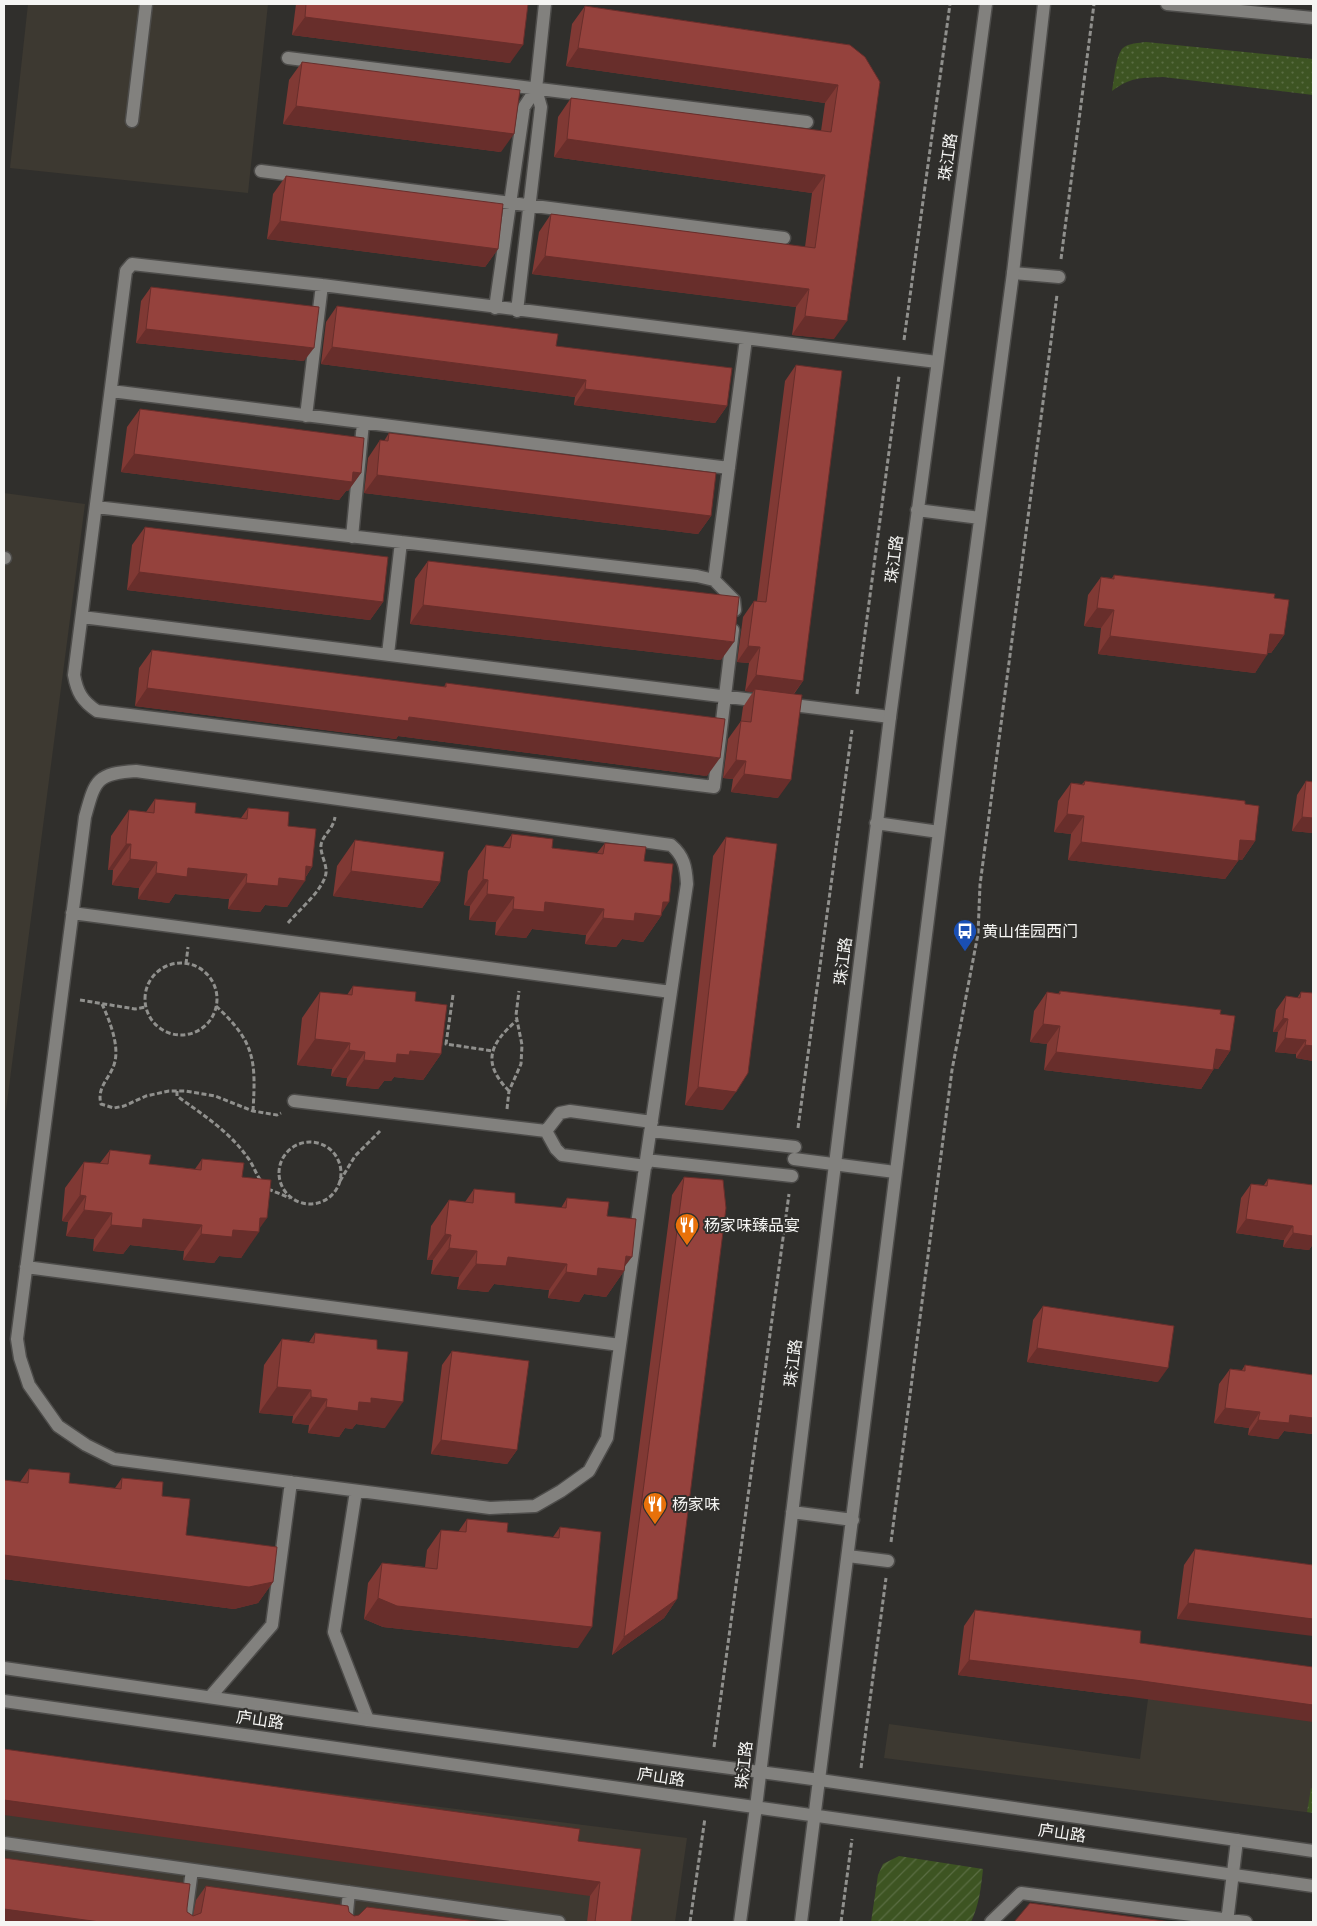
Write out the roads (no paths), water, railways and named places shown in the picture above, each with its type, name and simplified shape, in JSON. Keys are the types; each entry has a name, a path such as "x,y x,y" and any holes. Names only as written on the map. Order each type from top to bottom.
{"street":[{"path":"132,121 146,4"},
{"path":"517,311 541,107 536,89 545,4"},
{"name":"珠江路","path":"740,1922 756,1807 876,823 986,4"},
{"path":"801,1922 853,1520 895,1172 1013,273 1044,4"},
{"path":"1167,4 1313,18"},
{"path":"288,58 807,122"},
{"path":"495,308 524,107 536,89"},
{"path":"261,171 784,238"},
{"path":"96,507 697,576 714,580 734,600 735,612 714,787 133,717 97,711 84,703 77,690 74,675 126,272 132,264 322,285 517,311 937,362"},
{"path":"1013,273 1059,277"},
{"path":"306,416 322,285"},
{"path":"714,580 746,339"},
{"path":"111,391 728,468"},
{"path":"352,537 363,423"},
{"path":"917,510 980,518"},
{"path":"388,654 401,542"},
{"path":"82,617 890,717"},
{"path":"136,771 671,845 680,852 686,867 687,884 607,1438 589,1471 535,1506 490,1508 114,1459 86,1446 58,1426 29,1385 20,1358 17,1338 72,913 85,817 92,792 101,779 114,772 136,771"},
{"path":"876,823 939,832"},
{"path":"72,913 671,992"},
{"path":"294,1101 546,1131"},
{"path":"546,1131 560,1113 570,1111 794,1153 834,1165 895,1172"},
{"path":"546,1131 556,1149 562,1155 792,1176"},
{"path":"26,1267 620,1345"},
{"path":"210,1697 272,1625 291,1482"},
{"path":"356,1491 334,1632 368,1720"},
{"path":"792,1512 853,1520"},
{"path":"848,1556 888,1561"},
{"name":"庐山路","path":"4,1668 1313,1850"},
{"name":"庐山路","path":"4,1701 816,1814 1313,1886"},
{"path":"1227,1921 1237,1840"},
{"path":"4,1843 558,1922"},
{"path":"186,1922 192,1870"},
{"path":"346,1922 349,1892"},
{"path":"992,1922 1020,1893 1246,1922"}],"place":[{"name":"黄山佳园西门","path":"965,952"},
{"name":"杨家味臻品宴","path":"687,1246"},
{"name":"杨家味","path":"655,1525"}]}
